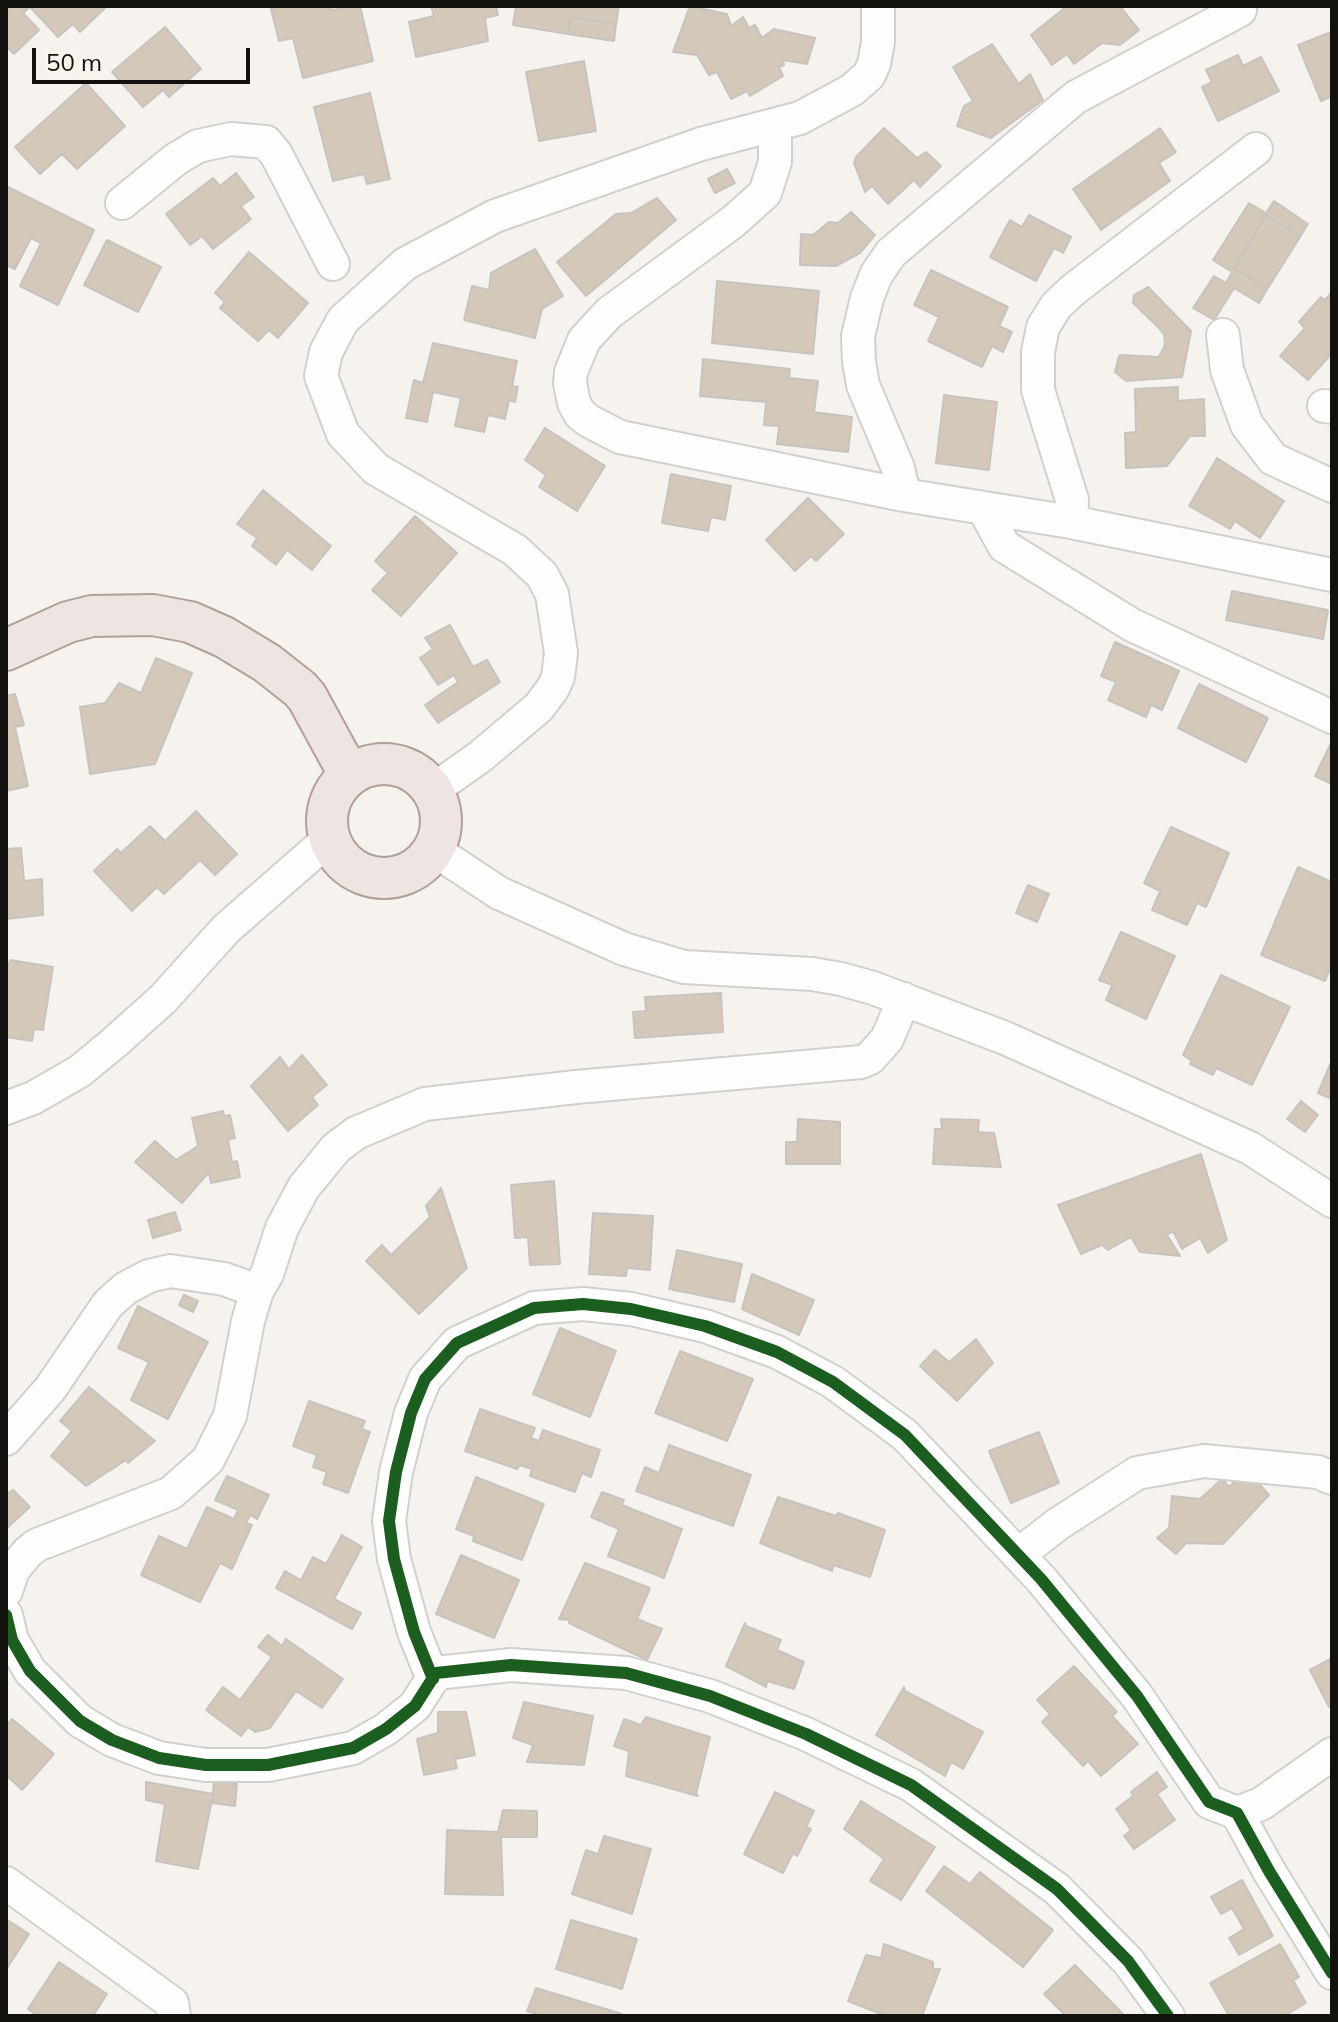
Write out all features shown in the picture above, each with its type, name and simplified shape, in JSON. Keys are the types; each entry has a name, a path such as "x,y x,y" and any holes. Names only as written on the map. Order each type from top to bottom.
{"main road":[{"path":"6,650 68,622 92,616 153,615 190,622 235,643 300,689 349,774"},
{"path":"385,764 404,767 420,776 433,790 442,820 434,850 414,871 385,879 371,877 357,872 335,852 326,825 331,797 349,774 366,766 385,764"}],"street":[{"path":"433,790 481,756 539,707 553,688 558,677 561,653 552,594 542,575 515,550 376,469 343,434 321,376 326,352 343,320 395,272 495,216 701,144 800,118 852,90 869,75 878,42 878,6"},
{"path":"904,495 898,468 863,385 859,362 858,336 867,298 876,275 891,253 1076,97 1240,10"},
{"path":"775,125 775,162 765,193 734,221 600,322 584,340 571,372 570,383 580,414 620,437 904,495 1071,522 1332,575"},
{"path":"122,203 176,159 198,146 231,139 266,142 276,154 333,264"},
{"path":"1071,522 1072,500 1038,390 1038,352 1043,327 1056,306 1073,290 1256,149"},
{"path":"1223,335 1227,370 1247,425 1273,459 1332,486"},
{"path":"984,509 1004,546 1132,625 1332,717"},
{"path":"6,1108 33,1098 80,1071 115,1042 163,999 226,929 329,839"},
{"path":"434,850 499,893 624,949 684,967 812,974 873,988 1005,1038 1250,1148 1332,1201"},
{"path":"6,1591 13,1570 37,1545 171,1493 200,1469 230,1416 248,1321 282,1228 304,1187 336,1148 367,1126 425,1104 861,1062 870,1058 887,1039 904,999"},
{"path":"6,1439 50,1389 108,1304 126,1288 149,1276 170,1271 224,1279 257,1291"},
{"path":"433,1679 414,1632 391,1547 389,1521 396,1472 411,1413 425,1379 457,1343 534,1308 571,1303 631,1309 705,1326 777,1352 833,1382 905,1435 1041,1579 1137,1696 1209,1802 1237,1813 1332,1973"},
{"path":"1018,1555 1058,1524 1137,1473 1204,1461 1318,1472 1332,1478"},
{"path":"6,1615 12,1640 30,1671 80,1721 112,1740 159,1758 206,1765 268,1765 353,1748 386,1729 415,1706 436,1673 511,1665 626,1673 710,1696 806,1734 911,1785 1057,1889 1137,1971 1168,2016"},
{"path":"1237,1813 1261,1804 1332,1754"},
{"path":"6,1883 172,2003 174,2016"}],"building":[{"path":"12,6 106,7 80,32 73,24 58,37 30,7 23,13 39,30 14,54 6,46 6,12"},
{"path":"282,6 331,6 332,10 360,6 373,61 303,78 293,38 279,41 271,9"},
{"path":"431,6 496,6 498,15 485,18 488,41 416,57 409,22 434,16"},
{"path":"516,6 619,6 616,24 571,17 568,34 513,25"},
{"path":"690,6 727,14 731,26 743,17 749,28 755,25 762,38 774,29 815,38 807,64 783,60 784,65 779,67 783,76 750,96 747,91 731,99 717,72 709,75 697,55 673,52"},
{"path":"1067,6 1120,6 1139,30 1120,45 1102,43 1074,64 1067,54 1052,65 1031,35"},
{"path":"571,17 616,24 614,41 568,34"},
{"path":"165,27 201,69 169,97 163,90 143,107 112,72"},
{"path":"1331,32 1332,96 1321,101 1298,45"},
{"path":"992,44 1019,84 1030,74 1043,100 991,138 957,126 964,106 973,101 953,67"},
{"path":"1238,55 1243,66 1261,57 1279,91 1218,121 1202,87 1212,82 1206,70"},
{"path":"584,61 596,131 539,141 526,72"},
{"path":"86,83 125,126 77,169 62,154 40,174 15,147"},
{"path":"370,93 390,179 367,184 364,174 333,181 314,107"},
{"path":"884,128 917,158 926,152 941,166 920,187 914,180 888,204 872,186 865,192 854,163"},
{"path":"1160,128 1176,152 1159,163 1170,181 1101,230 1073,189"},
{"path":"727,169 735,183 715,193 708,179"},
{"path":"236,173 254,197 241,206 251,219 213,249 202,236 190,245 166,214 213,178 220,186"},
{"path":"6,186 94,230 58,305 20,286 41,243 31,238 15,269 6,265"},
{"path":"657,198 676,220 586,296 557,262 616,214 631,213"},
{"path":"1274,201 1308,224 1300,237 1266,215 1234,268 1268,288 1259,303 1234,288 1214,320 1193,308 1214,276 1226,283 1232,272 1213,260 1249,203 1266,213"},
{"path":"851,212 875,235 860,253 836,266 800,265 801,234 813,235 829,222 838,223"},
{"path":"1029,215 1071,237 1063,253 1054,248 1036,281 990,257 1010,220 1022,227"},
{"path":"1266,215 1300,237 1268,288 1234,268"},
{"path":"107,240 161,267 138,312 84,285"},
{"path":"535,249 563,296 542,309 535,338 464,320 472,286 489,290 491,273"},
{"path":"249,252 308,303 278,338 269,330 258,341 220,308 225,302 215,293"},
{"path":"931,270 1008,307 999,326 1012,332 1003,352 992,346 982,367 928,341 939,317 914,305"},
{"path":"717,281 819,291 813,354 712,343"},
{"path":"1148,287 1191,331 1182,377 1126,381 1115,372 1119,356 1159,357 1165,345 1164,334 1133,303 1134,295"},
{"path":"1332,292 1332,353 1308,380 1280,356 1305,328 1299,322 1321,297 1325,300"},
{"path":"433,343 517,361 512,386 518,387 515,402 509,400 505,419 488,415 484,432 455,426 461,398 433,392 427,422 406,418 414,380 423,383"},
{"path":"703,359 790,369 789,378 818,381 814,412 852,417 848,452 777,444 779,426 764,425 766,402 700,396"},
{"path":"1178,387 1178,401 1204,399 1205,436 1190,436 1167,466 1126,468 1125,433 1136,432 1135,389"},
{"path":"944,395 997,402 989,470 936,463"},
{"path":"545,428 605,466 577,511 539,487 546,475 525,460"},
{"path":"1217,458 1284,501 1260,538 1235,521 1230,529 1189,506"},
{"path":"671,474 731,486 725,520 711,517 708,531 662,523"},
{"path":"263,490 331,546 312,570 287,550 276,565 252,546 257,538 237,524"},
{"path":"808,498 844,534 816,561 811,556 795,571 766,540"},
{"path":"415,516 457,553 401,616 372,590 388,573 375,561"},
{"path":"1232,591 1328,610 1323,639 1226,620"},
{"path":"450,625 473,667 487,660 500,682 438,723 425,705 458,682 454,675 438,685 420,658 433,649 425,638"},
{"path":"1115,642 1179,671 1162,710 1151,705 1146,717 1108,700 1116,682 1101,676"},
{"path":"156,658 192,673 155,764 90,774 80,707 105,703 119,683 141,693"},
{"path":"1199,684 1268,718 1246,762 1178,728"},
{"path":"15,694 24,725 15,727 28,786 6,791 6,696"},
{"path":"1332,746 1332,784 1315,776"},
{"path":"196,811 237,854 215,875 200,860 164,894 157,887 132,911 94,871 117,849 121,853 150,826 165,841"},
{"path":"1171,827 1229,853 1206,907 1197,903 1187,925 1152,910 1160,891 1144,883"},
{"path":"21,848 24,881 42,879 43,915 6,919 6,849"},
{"path":"1298,867 1332,882 1332,964 1325,981 1261,955"},
{"path":"1028,885 1049,894 1037,922 1016,913"},
{"path":"1121,932 1175,956 1146,1019 1106,1000 1112,985 1099,980"},
{"path":"10,960 53,967 43,1030 34,1029 32,1041 6,1037 6,975"},
{"path":"1221,975 1290,1007 1252,1085 1216,1068 1213,1075 1190,1064 1192,1061 1183,1055"},
{"path":"721,993 723,1032 635,1038 633,1012 646,1011 645,997"},
{"path":"302,1055 327,1085 312,1097 318,1105 288,1131 251,1086 280,1057 289,1069"},
{"path":"1332,1060 1332,1099 1318,1093"},
{"path":"1301,1101 1318,1115 1305,1132 1287,1119"},
{"path":"223,1111 224,1116 230,1115 235,1138 228,1140 232,1162 237,1161 240,1177 211,1183 209,1172 182,1203 135,1162 155,1141 176,1160 198,1146 192,1118"},
{"path":"798,1119 840,1122 840,1164 786,1164 786,1142 797,1142"},
{"path":"941,1119 979,1120 978,1132 994,1133 1001,1167 933,1164 935,1129 942,1129"},
{"path":"1201,1154 1227,1240 1208,1253 1200,1238 1182,1249 1173,1231 1167,1235 1180,1256 1140,1252 1131,1237 1108,1250 1102,1245 1081,1254 1058,1205"},
{"path":"554,1181 560,1264 530,1265 528,1237 515,1238 511,1185"},
{"path":"441,1188 467,1268 419,1314 366,1261 382,1245 391,1255 430,1217 426,1206"},
{"path":"175,1212 181,1230 153,1238 148,1220"},
{"path":"593,1213 653,1216 650,1270 627,1268 626,1276 589,1274"},
{"path":"677,1250 742,1264 734,1302 669,1289"},
{"path":"752,1274 814,1300 799,1335 742,1309"},
{"path":"184,1295 198,1301 193,1312 179,1305"},
{"path":"138,1306 208,1342 168,1419 131,1400 149,1362 118,1348"},
{"path":"560,1328 616,1351 590,1417 533,1394"},
{"path":"976,1339 993,1363 957,1401 920,1366 935,1350 949,1362"},
{"path":"680,1351 753,1379 727,1441 655,1413"},
{"path":"89,1387 155,1441 128,1463 126,1460 86,1486 51,1456 72,1431 60,1421"},
{"path":"309,1401 365,1421 362,1429 370,1432 348,1493 323,1484 327,1472 313,1467 317,1455 293,1446"},
{"path":"480,1409 535,1428 531,1438 539,1441 543,1430 600,1450 591,1477 582,1473 575,1492 530,1476 532,1469 520,1465 517,1469 465,1451"},
{"path":"1039,1432 1059,1483 1011,1503 989,1451"},
{"path":"669,1445 751,1475 733,1526 636,1491 645,1467 659,1473"},
{"path":"1242,1475 1253,1477 1269,1495 1223,1544 1186,1543 1176,1554 1157,1538 1169,1528 1172,1496 1200,1499 1222,1479 1229,1487"},
{"path":"227,1476 269,1495 257,1519 250,1515 246,1523 252,1525 232,1569 220,1563 200,1602 141,1575 159,1536 187,1549 207,1507 234,1519 238,1510 215,1500"},
{"path":"476,1477 544,1504 522,1560 473,1541 474,1536 456,1529"},
{"path":"13,1490 30,1507 6,1529 6,1494"},
{"path":"602,1492 624,1500 622,1505 682,1529 664,1578 608,1556 619,1529 591,1517"},
{"path":"778,1497 885,1530 870,1577 833,1565 832,1571 760,1543"},
{"path":"342,1535 362,1547 334,1599 361,1613 352,1629 276,1588 285,1571 301,1580 313,1557 326,1564"},
{"path":"461,1555 519,1580 494,1638 436,1614"},
{"path":"585,1563 650,1588 637,1619 662,1629 647,1660 569,1623 569,1620 559,1619"},
{"path":"745,1623 781,1640 777,1650 804,1662 794,1689 767,1681 766,1687 726,1666"},
{"path":"268,1635 282,1646 286,1639 343,1679 322,1708 296,1691 270,1728 255,1732 248,1727 241,1736 206,1710 223,1687 240,1700 272,1657 258,1647"},
{"path":"1332,1658 1332,1705 1329,1707 1310,1670"},
{"path":"1074,1666 1117,1712 1112,1716 1138,1744 1101,1776 1088,1761 1083,1766 1042,1722 1050,1714 1037,1700"},
{"path":"904,1687 905,1691 983,1732 963,1769 951,1762 945,1776 876,1735"},
{"path":"524,1702 593,1716 584,1765 527,1762 533,1745 513,1738"},
{"path":"438,1712 466,1712 475,1755 455,1759 457,1768 424,1775 417,1739 438,1733"},
{"path":"646,1717 710,1737 698,1796 626,1776 629,1751 614,1746 624,1719 641,1725"},
{"path":"12,1719 54,1754 22,1790 6,1775 6,1726"},
{"path":"1157,1772 1167,1787 1157,1794 1175,1820 1134,1849 1124,1836 1131,1830 1116,1809 1133,1796 1131,1792"},
{"path":"214,1781 237,1784 235,1806 212,1803"},
{"path":"146,1782 213,1794 198,1869 156,1861 165,1804 146,1800"},
{"path":"775,1792 814,1811 806,1827 811,1829 797,1856 793,1853 783,1873 744,1854"},
{"path":"861,1801 935,1847 901,1900 870,1881 884,1859 844,1829"},
{"path":"503,1810 537,1811 537,1837 501,1837 503,1895 445,1894 447,1830 498,1832"},
{"path":"604,1836 651,1849 632,1914 572,1894 586,1850 598,1854"},
{"path":"944,1866 970,1884 980,1872 1053,1930 1023,1967 926,1891"},
{"path":"1242,1880 1273,1936 1239,1955 1229,1938 1244,1929 1232,1908 1221,1914 1211,1897"},
{"path":"6,1919 29,1934 6,1970"},
{"path":"571,1920 637,1939 622,1989 556,1969"},
{"path":"884,1944 933,1962 933,1969 940,1969 922,2016 886,2016 848,2001 866,1955 881,1958"},
{"path":"1280,1944 1299,1977 1293,1980 1306,2003 1284,2016 1229,2016 1210,1983"},
{"path":"59,1962 107,1994 93,2016 38,2016 28,2009"},
{"path":"1075,1965 1125,2016 1066,2016 1044,1994"},
{"path":"536,1988 622,2016 542,2016 527,2011"}],"cycle path":[{"path":"433,1679 414,1632 394,1559 389,1521 396,1472 411,1413 425,1379 457,1343 534,1308 583,1304 631,1309 705,1326 777,1352 833,1382 905,1435 1041,1579 1137,1696 1209,1802 1237,1813 1332,1973"},
{"path":"6,1615 12,1640 30,1671 80,1721 112,1740 159,1758 206,1765 268,1765 353,1748 386,1729 415,1706 436,1673 511,1665 626,1673 710,1696 806,1734 911,1785 1057,1889 1128,1961 1168,2016"}]}
